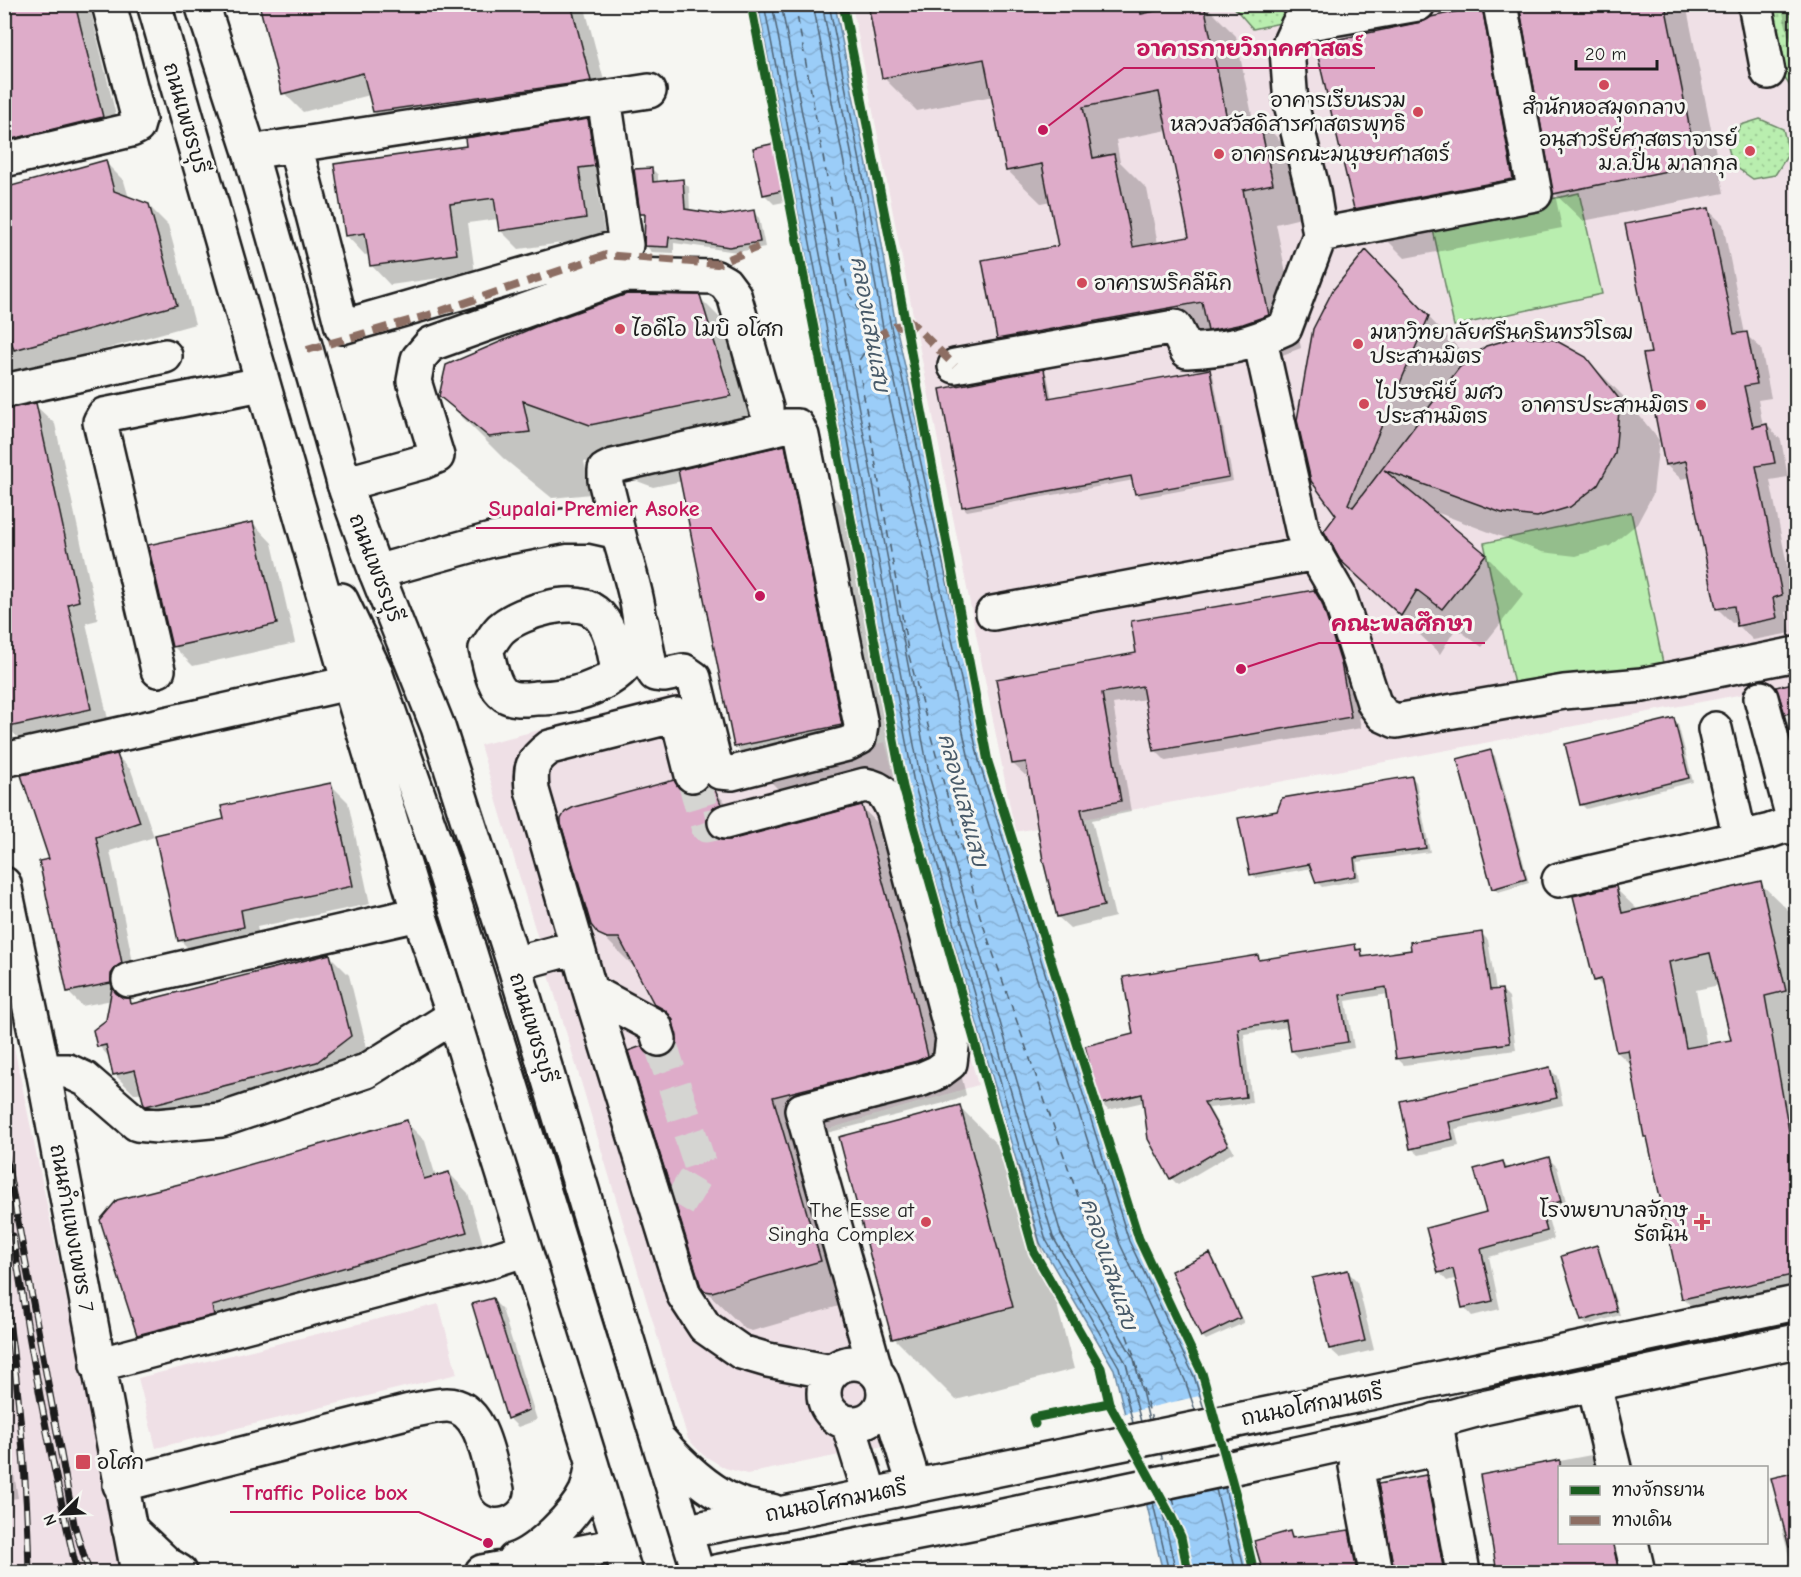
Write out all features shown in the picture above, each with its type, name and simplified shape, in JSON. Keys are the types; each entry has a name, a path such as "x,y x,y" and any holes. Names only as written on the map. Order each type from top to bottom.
{"main road":[{"path":"4,160 137,127 139,120 109,4"},
{"name":"ถนนเพชรบุรี","path":"154,4 298,508 361,676 442,863 662,1572"},
{"name":"ถนนเพชรบุรี","path":"202,4 250,152 345,487 376,572 438,727 514,964 697,1572"},
{"path":"955,366 1175,327 1187,351 1227,349 1260,340 1285,328 1320,235 1291,104 1287,49 1298,25 1418,4"},
{"path":"1320,235 1535,194 1500,4"},
{"path":"1755,4 1768,72"},
{"path":"250,152 649,91"},
{"path":"295,145 342,327 627,245 604,98"},
{"path":"137,112 181,102"},
{"path":"345,487 437,456 414,381 418,359 431,344 624,275 714,277 724,283 734,295 766,408"},
{"path":"1260,340 1303,533 1339,595 1374,703 1383,715 1396,721 1564,692 1642,685 1797,654"},
{"path":"4,391 165,356"},
{"path":"158,670 100,422 104,415 262,384"},
{"path":"784,426 796,426 802,436 861,725 859,738 847,744 732,773 720,772 714,760 694,678 684,671 664,675 655,674 650,666 642,623 618,532 605,480 605,470 624,463 784,426"},
{"name":"ถนนเพชรบุรี","path":"345,487 361,676 419,914 454,1016 625,1559"},
{"path":"376,572 491,540 564,526 591,526 618,532"},
{"path":"993,613 1316,553"},
{"path":"618,671 633,656 642,623"},
{"path":"4,760 361,676"},
{"path":"1559,880 1796,826 1761,698"},
{"path":"692,776 677,715 550,747 537,756 530,772 532,790 590,991 666,1227 684,1295 705,1327 741,1352 768,1360 832,1372"},
{"path":"1715,729 1740,838"},
{"path":"725,822 865,785 878,787 887,795 894,813 953,1038 950,1063 938,1072 922,1079 802,1110 880,1381 914,1485"},
{"name":"ถนนกำแพงเพชร 7","path":"4,884 43,1070 138,1572"},
{"path":"129,980 419,914"},
{"path":"514,964 578,947"},
{"path":"590,991 655,1026 659,1039"},
{"path":"43,1070 68,1071 85,1079 137,1124 157,1126 221,1120 366,1071 454,1016"},
{"path":"97,1365 487,1262 529,1255 540,1271 566,1278 578,1274 589,1265 595,1253 596,1239"},
{"name":"ถนนอโศกมนตรี","path":"480,1572 625,1559 686,1530 784,1513 1797,1304"},
{"name":"ถนนอโศกมนตรี","path":"716,1572 772,1566 1392,1433 1438,1434 1483,1408 1797,1341"},
{"path":"849,1363 868,1366 880,1381 884,1401 873,1418 864,1422 848,1423 828,1409 824,1389 832,1372 849,1363"},
{"path":"1594,1385 1614,1466"},
{"path":"120,1485 411,1411 449,1404 467,1411 478,1424 497,1490"},
{"path":"848,1423 870,1494"},
{"path":"1376,1572 1356,1466 1438,1434 1463,1572"},
{"path":"658,1438 694,1475 730,1501 752,1508 784,1513"},
{"path":"480,1572 520,1558 535,1549 561,1526 586,1492 594,1460"},
{"path":"129,1528 180,1572"},
{"path":"1631,1544 1638,1572"}],"shaded area":[{"name":"มหาวิทยาลัยศรีนครินทรวิโรฒ ประสานมิตร","path":"852,5 1796,5 1796,684 1015,832"},
{"path":"691,691 726,782 885,742 978,1085 821,1131 908,1441 747,1474 725,1468 703,1455 688,1439 480,745"},
{"path":"4,999 107,1492 122,1572 5,1572"},
{"path":"439,1304 457,1374 156,1448 138,1378"}],"green space":[{"path":"1232,5 1364,5 1253,29"},
{"path":"1766,5 1796,5 1796,95 1778,68"},
{"path":"1760,119 1783,129 1789,153 1775,175 1753,179 1733,165 1728,147 1741,125"},
{"path":"1579,193 1602,294 1454,326 1432,225"},
{"path":"1631,512 1663,663 1516,694 1484,543"}],"water":[{"name":"คลองแสนแสบ","path":"758,5 835,5 877,216 896,326 993,762 1142,1237 1206,1371 1222,1421 1259,1572 1163,1572 1114,1369 1040,1243 908,784"}],"pier":[{"path":"1216,1392 1241,1484 1144,1504 1122,1414"}],"building":[{"path":"4,4 75,4 103,117 4,141"},
{"path":"259,4 571,4 591,81 373,112 363,73 282,94"},
{"path":"868,4 1139,4 1141,14 1187,4 1204,4 1228,124 1259,118 1273,184 1243,190 1269,315 1243,324 1208,331 1202,302 997,339 982,260 1058,246 1042,164 1006,171 984,59 882,78","holes":["1159,92 1189,237 1133,247 1114,154 1093,158 1083,107"]},
{"name":"สำนักหอสมุดกลาง","path":"1519,4 1665,4 1697,165 1553,194"},
{"name":"อาคารเรียนรวม หลวงสวัสดิสารศาสตรพุทธิ","path":"1482,6 1513,179 1354,209 1315,44 1421,22 1431,17"},
{"path":"588,119 595,166 579,168 586,218 499,231 494,198 450,204 457,254 370,266 365,233 345,236 334,164 466,146 465,138"},
{"path":"776,143 786,190 763,195 753,148"},
{"path":"106,160 114,191 149,204 177,305 14,350 4,317 4,188"},
{"path":"652,168 653,182 683,179 685,209 724,215 754,210 760,242 729,247 669,237 668,247 644,246 645,214 640,214 634,169"},
{"name":"อาคารประสานมิตร","path":"1709,208 1734,334 1747,332 1757,384 1744,386 1753,427 1767,424 1775,463 1756,466 1782,595 1773,598 1777,618 1737,626 1734,606 1716,609 1686,461 1665,465 1643,354 1651,353 1625,224"},
{"path":"1366,250 1429,316 1348,504 1353,507 1459,368 1486,346 1520,336 1555,340 1586,357 1620,400 1615,454 1598,485 1570,507 1537,517 1502,513 1384,470 1486,554 1442,609 1417,590 1401,616 1340,560 1324,531 1336,515 1311,481 1297,420 1313,329 1333,290"},
{"name":"ไอดีโอ โมบิ อโศก","path":"627,294 700,295 731,396 590,425 523,401 530,432 489,437 439,396 446,365 535,327"},
{"path":"1044,369 1049,398 1210,369 1229,477 1135,494 1131,476 962,507 940,389"},
{"path":"36,403 79,601 68,604 91,709 4,728 4,409"},
{"path":"785,445 842,725 734,747 678,470"},
{"path":"253,522 277,624 172,647 148,545"},
{"path":"1314,590 1322,603 1341,663 1351,717 1154,751 1142,686 1102,693 1121,801 1081,809 1104,906 1057,917 1043,860 1026,762 1012,764 996,679 1136,653 1131,621"},
{"path":"1797,682 1797,711 1785,714 1776,687"},
{"path":"1674,718 1689,778 1580,805 1565,744"},
{"path":"1491,750 1526,879 1492,889 1457,759"},
{"path":"117,754 140,822 96,837 122,963 111,974 111,983 67,992 39,861 49,859 21,775"},
{"path":"1412,776 1426,848 1354,858 1356,876 1316,883 1309,864 1250,875 1238,818 1277,811 1282,798"},
{"path":"674,780 679,788 687,793 697,793 707,785 715,790 721,804 711,809 707,817 707,826 712,836 721,840 730,840 862,805 928,1056 917,1061 773,1097 821,1261 712,1292 704,1291 701,1287 628,1051 642,1046 647,1053 655,1057 665,1057 672,1052 677,1043 673,1020 665,1010 654,1004 619,938 607,938 598,934 591,925 561,824 565,812 574,807"},
{"path":"331,783 353,886 241,910 244,927 178,941 155,835 224,819 221,806"},
{"path":"1761,881 1786,991 1765,996 1789,1131 1797,1130 1797,1274 1682,1299 1647,1137 1644,1137 1628,1050 1616,1052 1601,979 1594,981 1573,896 1616,886 1622,913","holes":["1710,953 1731,1040 1686,1048 1669,962"]},
{"path":"1482,932 1490,990 1502,989 1510,1043 1396,1059 1386,987 1340,995 1348,1042 1291,1051 1286,1020 1238,1028 1246,1097 1204,1102 1228,1145 1170,1179 1148,1139 1142,1094 1100,1104 1085,1046 1133,1034 1123,977 1258,955 1259,960 1355,944 1356,950 1361,949 1362,957 1411,950 1410,942"},
{"path":"330,954 351,1036 317,1062 146,1106 135,1070 113,1075 106,1045 97,1047 93,1030 106,1020 112,988 123,998 130,998 131,1004"},
{"path":"1550,1067 1557,1098 1449,1122 1453,1139 1410,1149 1400,1101"},
{"name":"The Esse at Singha Complex","path":"960,1105 1013,1307 892,1339 839,1137"},
{"path":"407,1120 424,1179 449,1172 467,1232 212,1306 214,1315 137,1335 100,1220 117,1200"},
{"path":"1549,1157 1561,1201 1540,1207 1547,1231 1481,1249 1493,1301 1462,1308 1453,1269 1438,1273 1426,1228 1486,1212 1474,1169 1503,1161 1505,1169"},
{"path":"1597,1245 1617,1311 1581,1321 1561,1256"},
{"path":"1210,1253 1240,1318 1201,1337 1171,1271"},
{"path":"1348,1270 1365,1341 1329,1349 1312,1278"},
{"path":"493,1298 529,1410 507,1419 472,1304"},
{"path":"1560,1460 1560,1466 1558,1466 1558,1544 1613,1544 1619,1572 1497,1572 1480,1475"},
{"path":"1797,1472 1797,1546 1789,1547 1771,1478"},
{"path":"1426,1475 1444,1572 1394,1572 1378,1484"},
{"path":"1349,1530 1357,1572 1263,1572 1254,1541 1290,1531 1292,1538"}],"ferry route":[{"path":"795,4 848,292 874,338 858,362 909,656 980,916 1133,1353 1152,1420"},
{"path":"1160,1451 1165,1467"},
{"path":"1173,1497 1181,1537 1192,1572"}],"tunnel":[{"path":"692,775 707,826 725,822"},
{"path":"659,1039 701,1168 668,1223"}],"railway":[{"path":"4,1146 74,1524 89,1572"},
{"path":"13,1236 42,1405 77,1572"},
{"path":"4,1285 21,1428 29,1572"}],"marked path":[{"path":"307,350 429,315 606,255 717,264 758,247"},
{"path":"906,317 955,366"},
{"path":"874,338 896,326 905,325"}],"cycle path":[{"path":"751,4 903,787 1034,1252 1101,1368 1109,1403 1033,1418 1035,1424"},
{"path":"843,4 988,762 1139,1239 1202,1373 1237,1499 1254,1572"},
{"path":"1109,1403 1181,1537 1188,1572"}],"place":[{"name":"สำนักหอสมุดกลาง","path":"1604,85"},
{"name":"อาคารเรียนรวม หลวงสวัสดิสารศาสตรพุทธิ","path":"1418,112"},
{"name":"อาคารกายวิภาคศาสตร์","path":"1043,130"},
{"name":"อนุสาวรีย์ศาสตราจารย์ ม.ล.ปิ่น มาลากุล","path":"1750,151"},
{"name":"อาคารคณะมนุษยศาสตร์","path":"1219,154"},
{"name":"อาคารพริคลีนิก","path":"1082,283"},
{"name":"ไอดีโอ โมบิ อโศก","path":"620,329"},
{"name":"มหาวิทยาลัยศรีนครินทรวิโรฒ ประสานมิตร","path":"1358,344"},
{"name":"ไปรษณีย์ มศว ประสานมิตร","path":"1364,404"},
{"name":"อาคารประสานมิตร","path":"1701,405"},
{"name":"Supalai Premier Asoke","path":"760,596"},
{"name":"คณะพลศึกษา","path":"1241,669"},
{"name":"The Esse at Singha Complex","path":"926,1222"},
{"name":"โรงพยาบาลจักษุ รัตนิน","path":"1702,1222"},
{"name":"อโศก","path":"83,1462"},
{"name":"Traffic Police box","path":"488,1543"}]}
